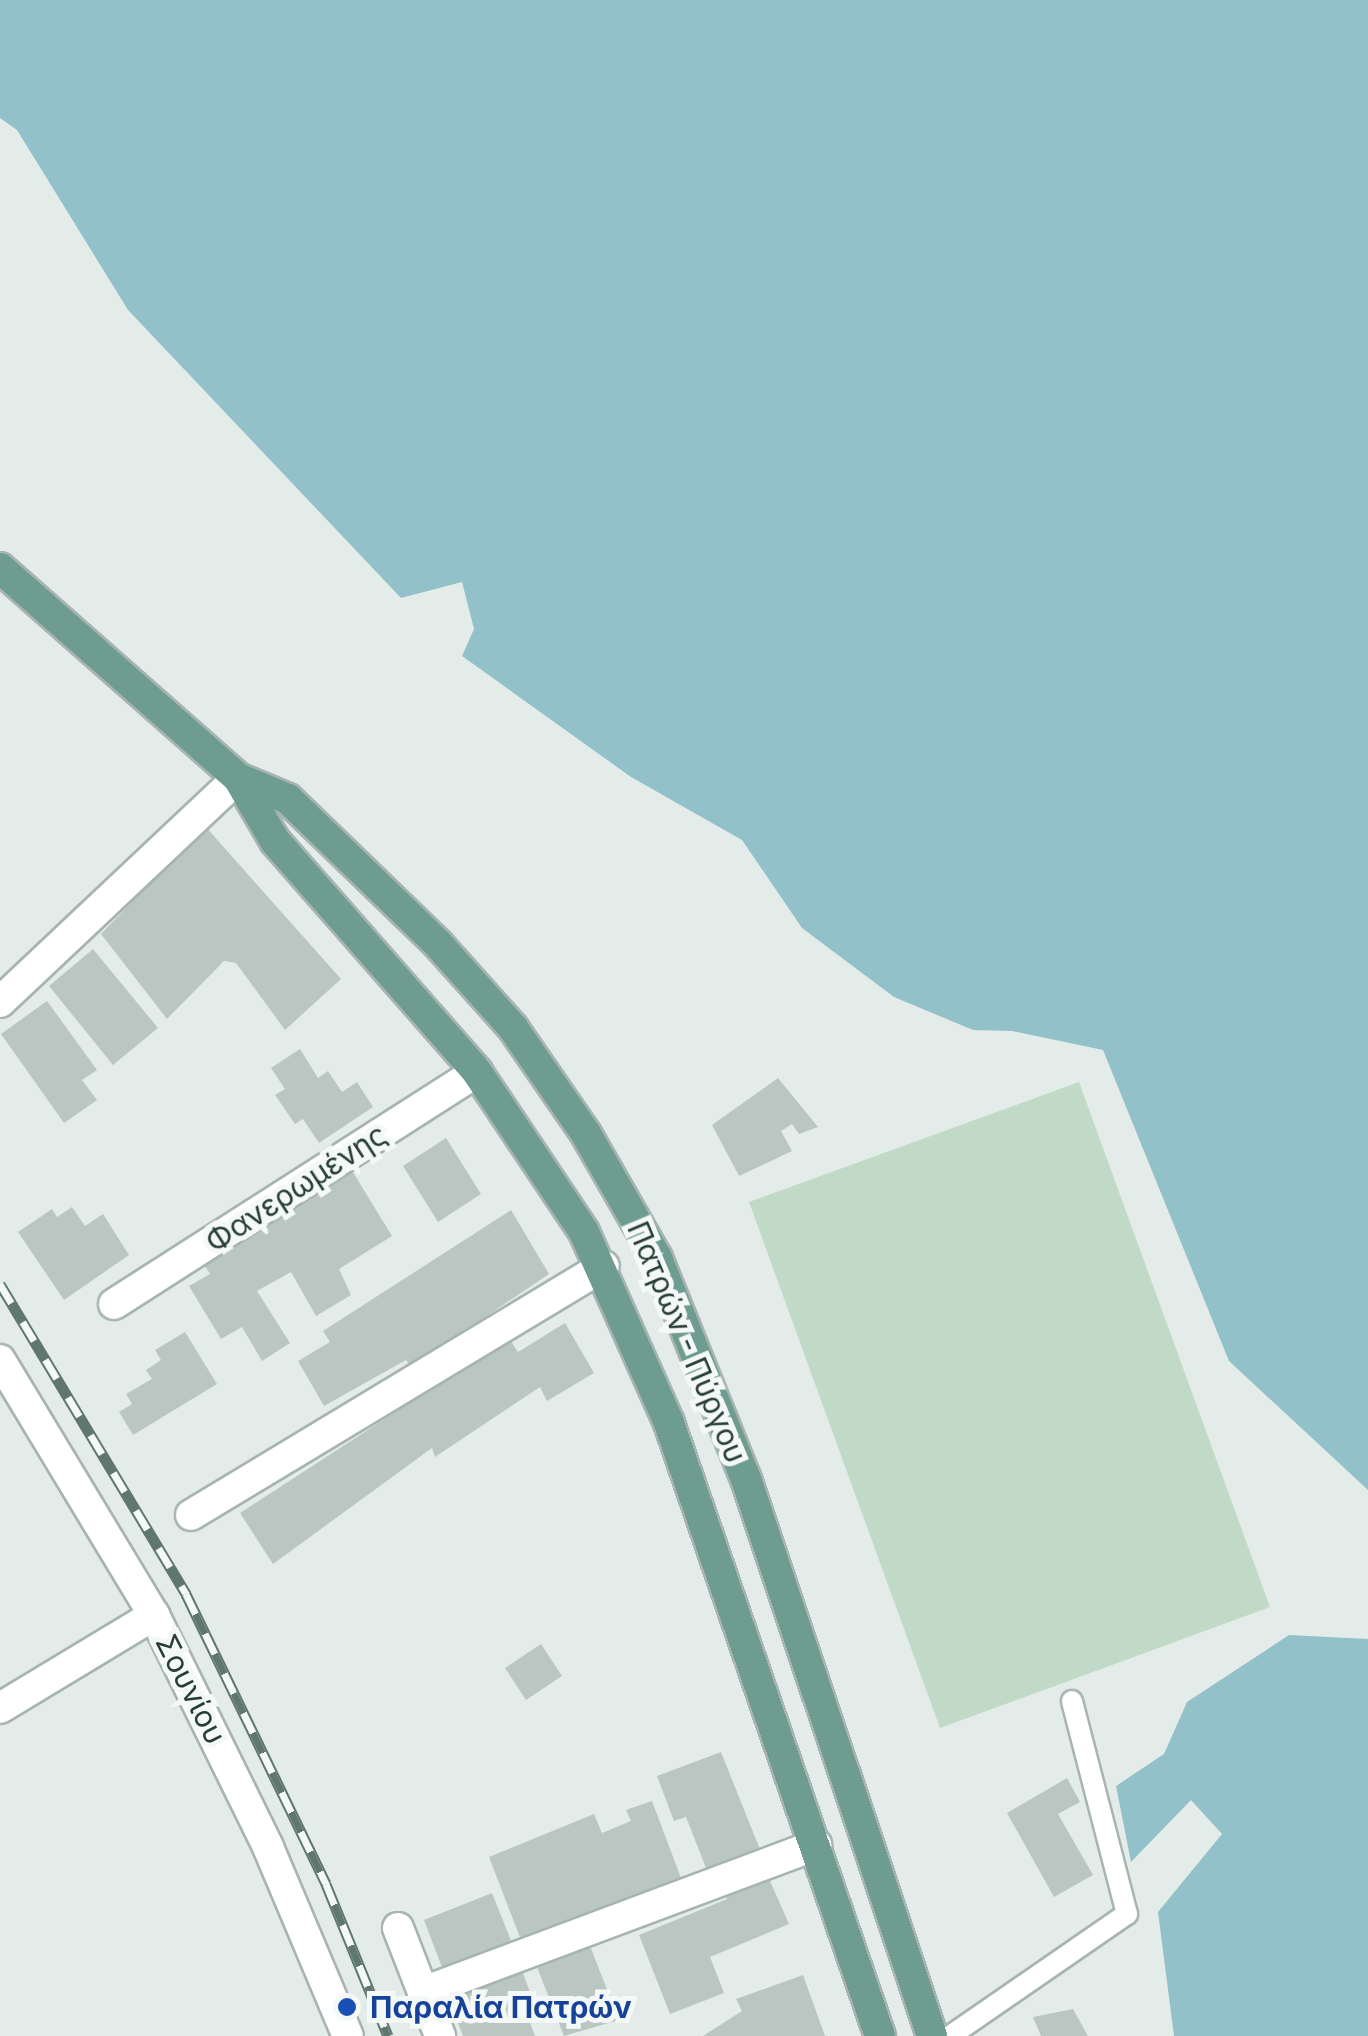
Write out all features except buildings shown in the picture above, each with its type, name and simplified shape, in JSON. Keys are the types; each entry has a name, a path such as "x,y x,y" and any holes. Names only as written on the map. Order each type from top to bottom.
{"main road":[{"name":"Πατρών - Πύργου","path":"0,568 238,778 288,800 438,944 513,1028 586,1134 657,1258 746,1478 932,2036"},
{"name":"Πατρών - Πύργου","path":"238,778 274,841 370,943 478,1072 604,1266 696,1498 880,2036"}],"street":[{"path":"0,1002 238,778"},
{"name":"Φανερωμένης","path":"114,1304 478,1072"},
{"path":"191,1515 604,1266"},
{"name":"Σουνίου","path":"0,1360 154,1616 268,1846 348,2036"},
{"path":"0,1708 154,1616"},
{"path":"423,1992 816,1845"},
{"path":"398,1928 440,2036"}],"lane":[{"path":"950,2036 1127,1914 1072,1701"}],"green space":[{"path":"1079,1082 1270,1607 940,1728 749,1202"}],"water":[{"path":"0,0 1368,0 1368,1490 1229,1361 1103,1050 1012,1031 973,1030 894,997 802,928 742,840 631,777 462,656 474,629 462,582 401,598 128,310 17,130 0,118"},
{"path":"1289,1635 1368,1639 1368,2036 1174,2036 1158,1912 1222,1834 1191,1800 1131,1862 1116,1786 1164,1754 1187,1702"}],"railway":[{"path":"0,1284 186,1594 326,1884 388,2036"}],"place":[{"name":"Παραλία Πατρών","path":"347,2007"}]}
